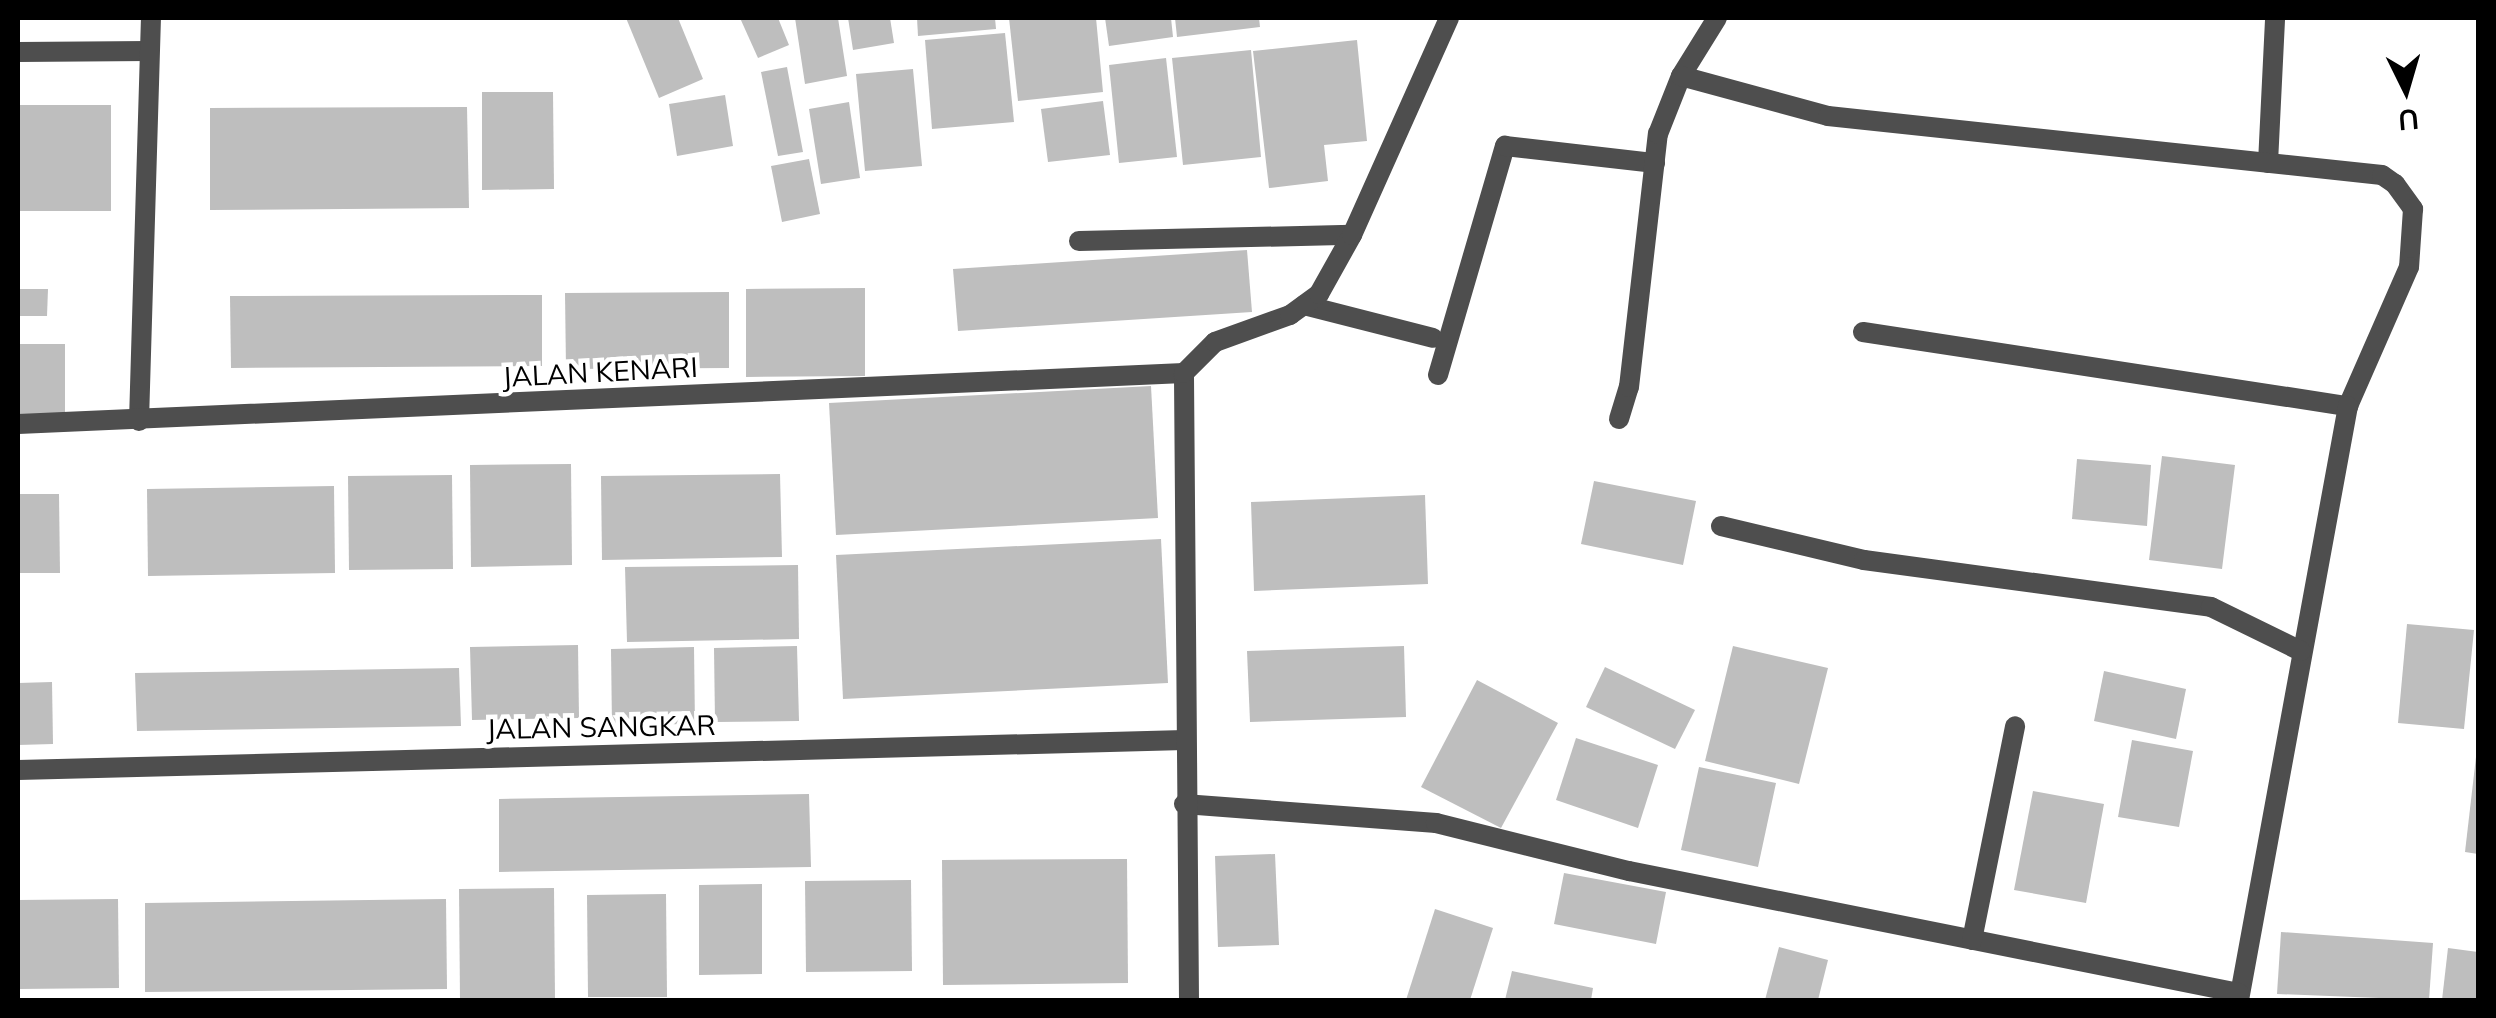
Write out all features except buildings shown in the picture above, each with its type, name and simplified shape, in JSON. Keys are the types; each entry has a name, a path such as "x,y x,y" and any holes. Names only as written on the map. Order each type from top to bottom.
{"street":[{"path":"138,421 151,18"},
{"path":"1189,1000 1184,804 1184,373 1216,342 1319,294 1352,234 1449,18"},
{"path":"1619,419 1629,386 1658,134 1681,76 1717,18"},
{"path":"2268,163 2276,18"},
{"path":"18,52 149,52"},
{"path":"1184,804 1436,824 1629,872 2239,997 2348,406 2409,267 2414,208 2382,176 1828,116 1681,76"},
{"path":"1438,375 1505,146 1655,162"},
{"path":"1079,241 1352,234"},
{"path":"1304,304 1433,338"},
{"path":"1864,332 2348,406"},
{"name":"JALAN KENARI","path":"18,424 1184,373"},
{"path":"1720,526 1864,560 2211,606 2301,651"},
{"path":"1972,940 2015,726"},
{"name":"JALAN SANGKAR","path":"18,770 1185,740"}]}
